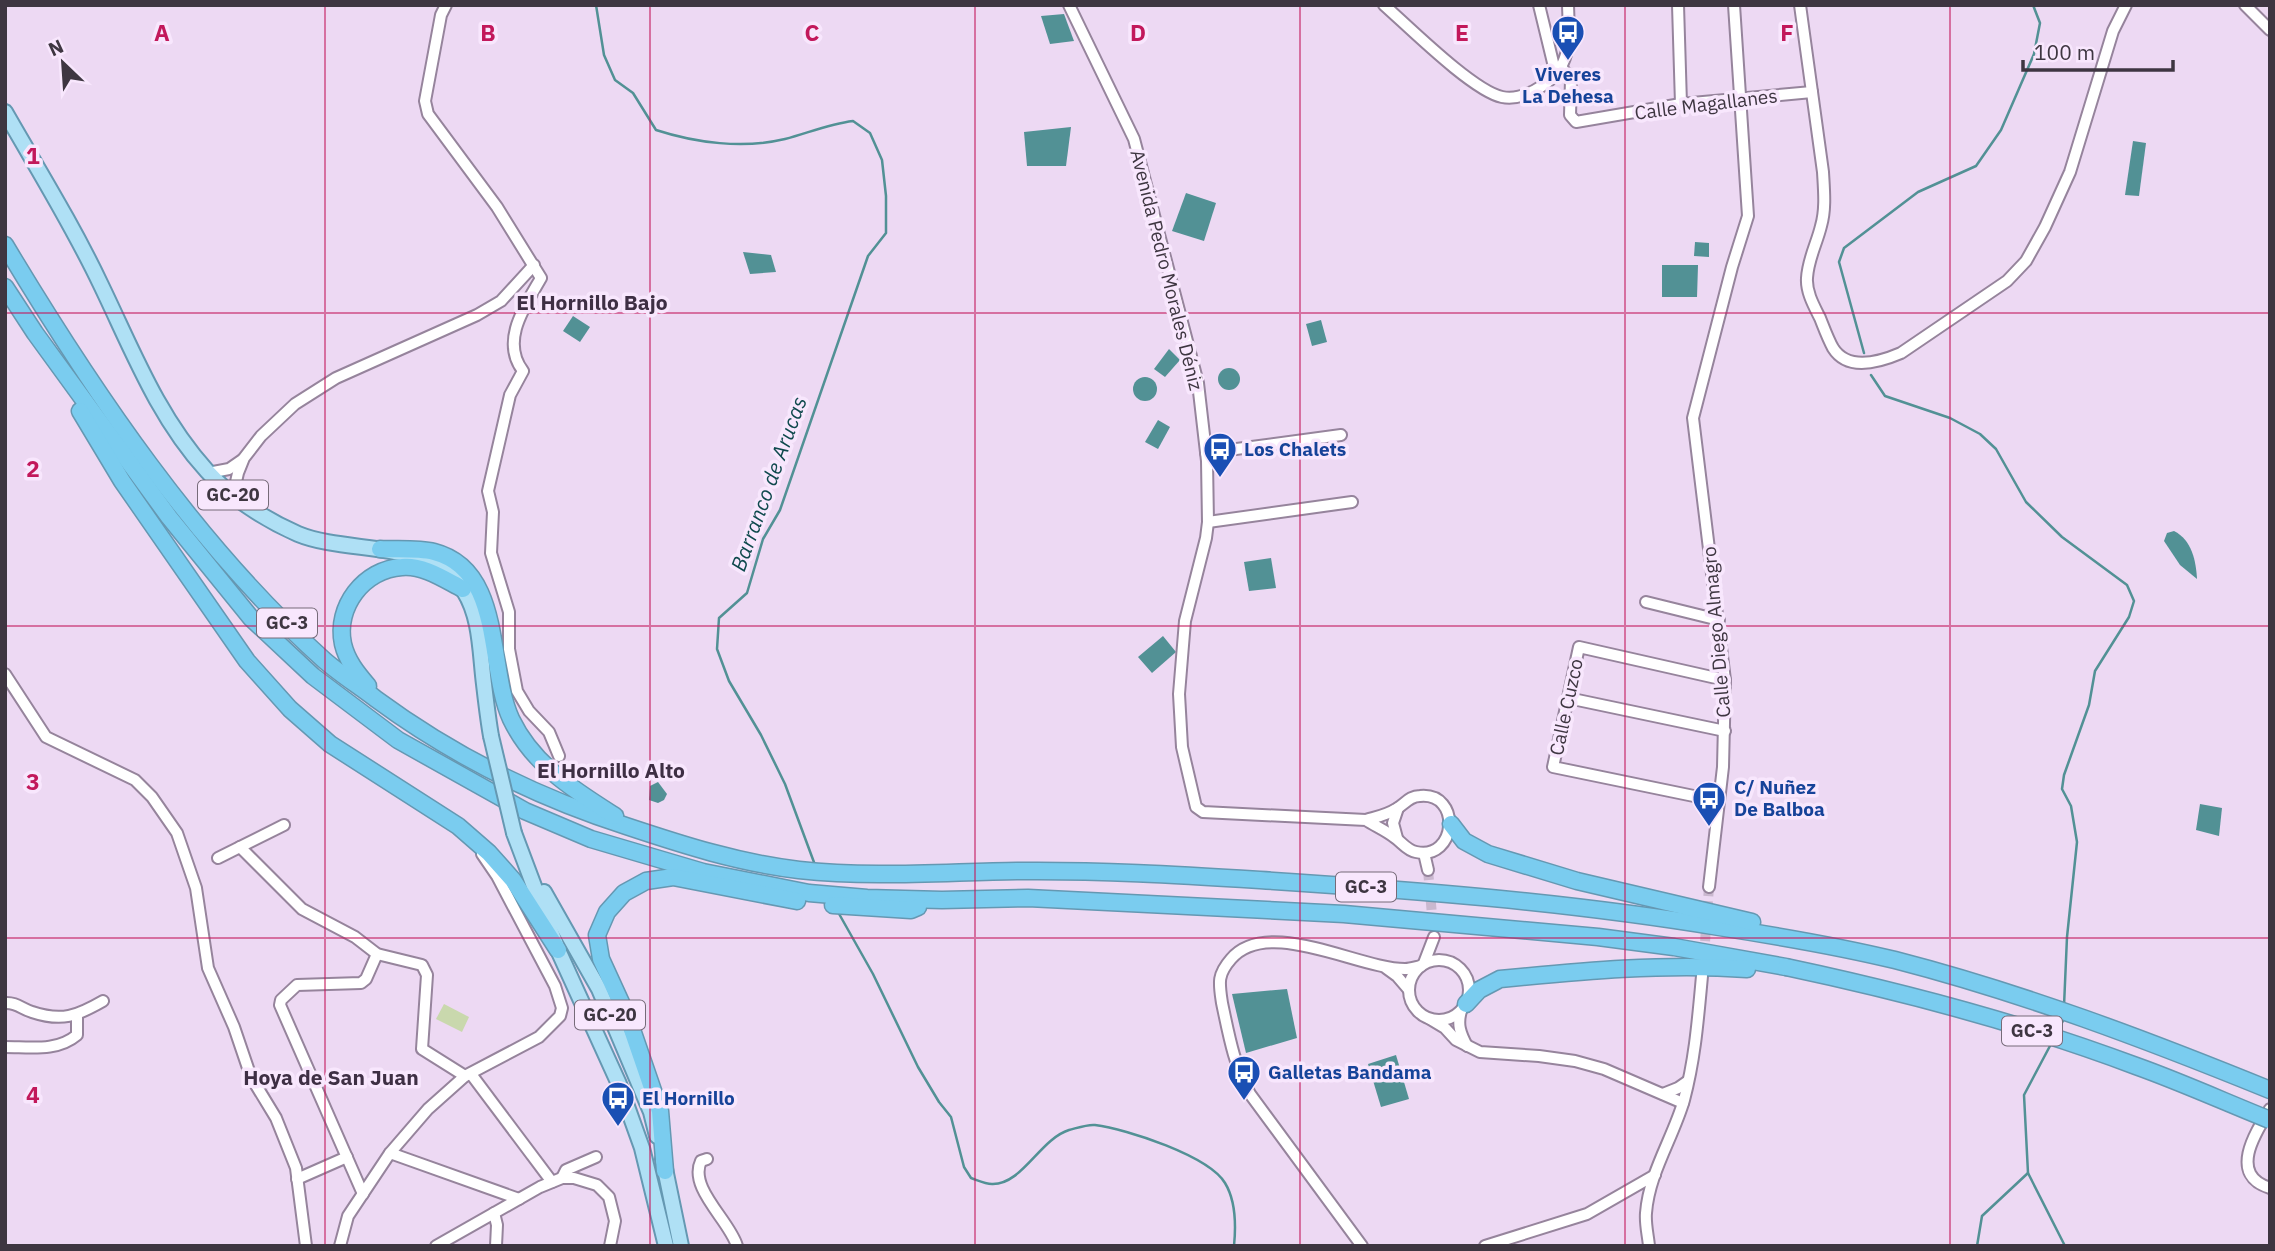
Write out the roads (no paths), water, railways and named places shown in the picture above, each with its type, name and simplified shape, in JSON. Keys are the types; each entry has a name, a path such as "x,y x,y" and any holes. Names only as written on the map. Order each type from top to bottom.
{"highway":[{"name":"GC-3","path":"5,245 93,383 163,481 234,570 327,663 444,746 529,790 696,850 741,861 801,870 867,875 1025,871 1168,875 1435,892 1629,912 1793,935 1897,961 2032,1001 2145,1039 2270,1090"},
{"name":"GC-3","path":"5,288 169,517 251,618 313,676 398,740 525,811 591,839 704,878 809,893 867,898 1028,898 1246,907 1598,937 1674,947 1895,990 2123,1061 2270,1120"},
{"path":"35,333 122,481 247,661 290,709 330,744 469,835 508,873 558,950"},
{"path":"380,549 432,551 444,556 471,576 487,610 503,699 511,720 535,756 557,778 638,830"},
{"path":"386,706 356,672 348,658 342,627 351,597 373,576 402,566 428,572 463,589"},
{"path":"1451,824 1464,841 1488,854 1577,881 1793,935"},
{"path":"666,1171 660,1111 628,1018 601,959 597,935 607,912 624,893 646,881 673,877 704,878"},
{"path":"1464,1007 1479,990 1500,979 1654,966 1697,965 1789,971"}],"main road":[{"name":"GC-20","path":"5,112 99,281 152,393 176,434 208,473 259,513 300,534 342,545 380,549 416,557 442,568 463,589 472,607 479,634 491,736 514,833 558,950 619,1084 642,1148 666,1246"},
{"name":"GC-20","path":"529,870 558,914 599,989 651,1112 681,1246"}],"street":[{"path":"446,5 441,15 425,101 428,114 497,207 541,278 522,309 512,345 514,359 523,371 510,395 488,491 493,512 491,553 509,611 509,649 517,691 529,711 549,732 559,756"},
{"name":"Avenida Pedro Morales Déniz","path":"1069,5 1134,139 1198,383 1206,453 1208,522 1185,621 1179,694 1182,747 1196,807 1203,812 1366,820"},
{"path":"1384,5 1468,78 1488,92 1504,97 1527,96 1559,71 1569,46 1568,5"},
{"path":"1539,5 1559,71"},
{"path":"1678,5 1681,104"},
{"name":"Calle Diego Almagro","path":"1709,887 1725,731 1725,680 1693,418 1748,216 1734,5"},
{"path":"1800,5 1825,200 1822,224 1807,281 1811,299 1834,350 1848,361 1865,364 1883,361 1901,353 2007,281 2026,261 2070,172 2113,31 2126,5"},
{"path":"2245,5 2270,30"},
{"name":"Calle Magallanes","path":"1559,71 1571,80 1570,115 1576,122 1681,104 1812,92"},
{"path":"233,495 244,458 261,436 295,404 336,378 477,315 501,301 534,265"},
{"path":"1206,453 1341,435"},
{"path":"208,473 229,469 244,458"},
{"path":"1208,522 1352,502"},
{"path":"1646,602 1719,620"},
{"name":"Calle Cuzco","path":"1718,801 1553,767 1579,647 1725,680"},
{"path":"5,674 46,737 135,780 152,797 177,832 196,888 208,968 234,1027 251,1077 276,1118 296,1168 306,1246"},
{"path":"1568,698 1725,731"},
{"path":"1431,796 1446,807 1451,824 1446,840 1440,846 1424,853 1409,849 1397,838 1366,820 1398,808 1413,797 1431,796"},
{"path":"1397,838 1393,823 1398,808"},
{"path":"218,858 285,825"},
{"path":"340,1246 348,1216 390,1153 428,1109 468,1075 539,1037 560,1016 562,1007 555,986 497,876 469,835"},
{"path":"240,847 302,909 355,937 377,954 422,965 427,975 422,1049 468,1075 557,1180"},
{"path":"1424,853 1428,870"},
{"path":"1409,990 1410,981 1423,965 1434,937 1447,961"},
{"path":"1362,1246 1238,1073 1218,981 1225,966 1239,949 1264,941 1319,948 1406,969 1432,960 1447,961 1462,970 1467,978 1469,996 1458,1020 1466,1046"},
{"path":"363,1194 280,1005 281,1000 297,985 360,983 366,979 377,954"},
{"path":"1382,965 1397,976 1409,990 1415,1008 1466,1046 1493,1054 1575,1061 1604,1069 1683,1103"},
{"path":"1649,1246 1646,1216 1655,1175 1683,1103 1695,1057 1702,976"},
{"path":"5,1003 12,1002 32,1012 64,1017 77,1015 103,1002"},
{"path":"1430,1019 1447,1019 1464,1007"},
{"path":"5,1047 54,1047 69,1042 77,1035 77,1015"},
{"path":"1662,1094 1688,1081"},
{"path":"1662,1094 1675,1124"},
{"path":"2270,1109 2255,1132 2247,1152 2249,1171 2260,1185 2270,1188"},
{"path":"390,1153 519,1199"},
{"path":"297,1178 347,1157"},
{"path":"436,1246 557,1180 566,1170 596,1157"},
{"path":"707,1159 699,1164 698,1174 706,1195 736,1240 747,1246"},
{"path":"1485,1246 1587,1214 1655,1175"},
{"path":"557,1180 585,1179 597,1185 609,1197 615,1221 610,1246"},
{"path":"496,1246 499,1211 506,1194"}],"waterway":[{"name":"Barranco de Arucas","path":"596,5 604,55 615,80 633,93 656,130 703,141 753,144 785,139 853,121 870,133 882,160 886,233 868,256 780,510 763,539 747,593 719,618 717,649 729,681 761,735 785,784 815,865"},
{"path":"1864,353 1839,262 1844,248 1918,192 1976,166 2001,130 2034,54 2040,23 2033,5"},
{"path":"1871,375 1885,396 1950,418 1980,434 1996,449 2026,502 2062,537 2127,585 2134,601 2129,617 2095,671 2089,705 2064,775 2062,789 2071,806 2077,842 2067,937 2064,1006"},
{"name":"Barranco de Arucas","path":"838,912 873,974 918,1067 951,1117 964,1167 971,1178 989,1184 1003,1182 1022,1170 1049,1142 1082,1126 1092,1125 1127,1132 1166,1145 1216,1173 1229,1190 1233,1206 1234,1246"},
{"path":"2057,1032 2064,1019"},
{"path":"2051,1044 2024,1095 2028,1173 2065,1246"},
{"path":"1977,1246 1982,1216 2028,1173"}],"tunnel":[{"path":"1428,870 1433,926"},
{"path":"1704,956 1709,887"}],"place":[{"name":"Viveres La Dehesa","path":"1568,62"},
{"name":"Los Chalets","path":"1220,479"},
{"name":"C/ Nuñez De Balboa","path":"1709,828"},
{"name":"Galletas Bandama","path":"1244,1102"},
{"name":"El Hornillo","path":"618,1128"}],"district":[{"name":"El Hornillo Bajo","path":"592,303"},
{"name":"El Hornillo Alto","path":"611,771"},
{"name":"Hoya de San Juan","path":"331,1078"}]}
